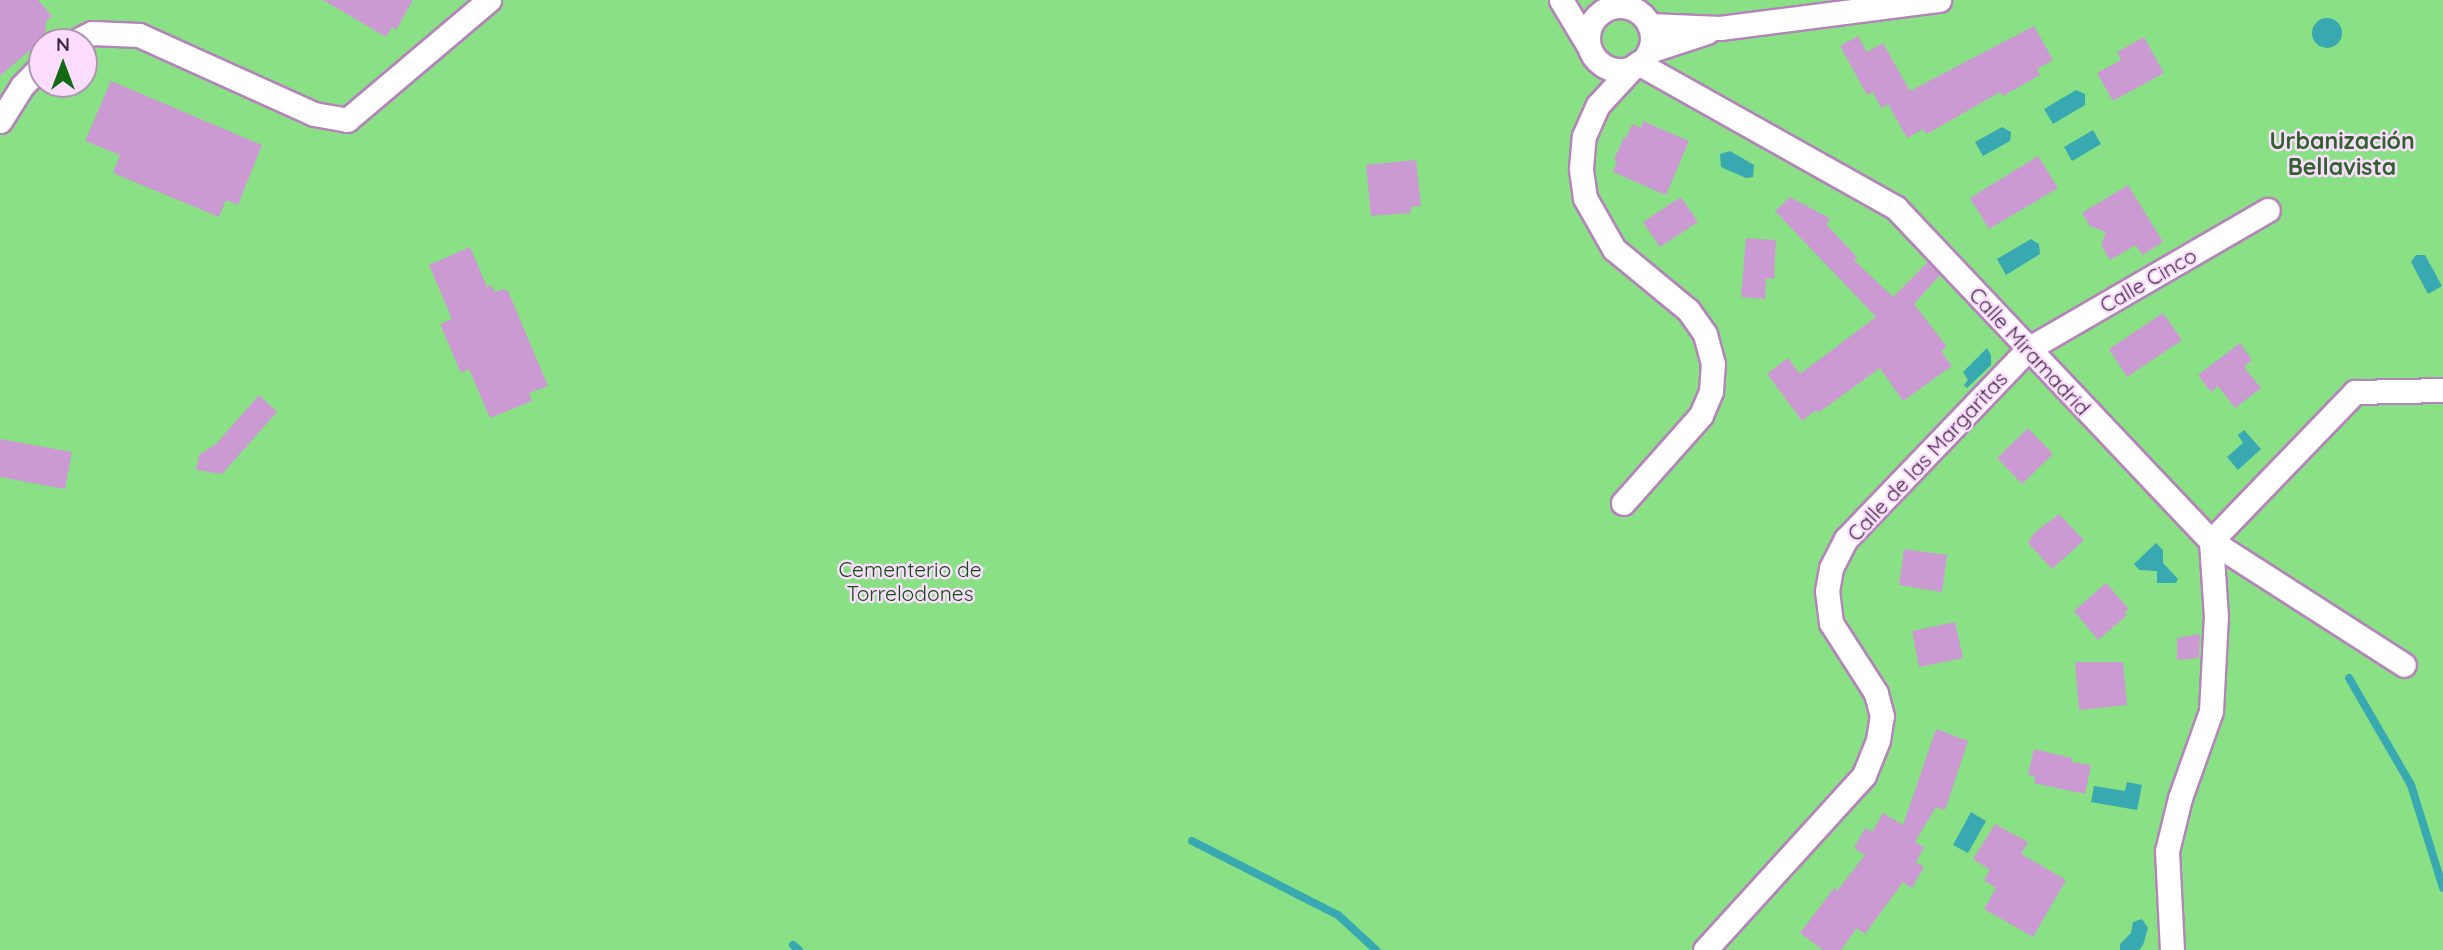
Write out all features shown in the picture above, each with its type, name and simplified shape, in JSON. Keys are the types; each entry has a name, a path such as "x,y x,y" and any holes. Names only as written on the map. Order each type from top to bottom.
{"street":[{"path":"98,33 139,35 314,114 347,120 489,0"},
{"path":"1563,2 1630,8 1648,25 1720,28 1939,0"},
{"path":"1563,2 1594,54 1617,69 1720,28"},
{"path":"1598,105 1590,25 1605,6"},
{"path":"1623,503 1701,415 1711,391 1713,364 1705,334 1688,310 1614,249 1585,198 1581,168 1584,136 1598,105 1640,60 1648,25"},
{"name":"Calle Miramadrid","path":"1640,60 1896,208 2211,541 2404,665"},
{"path":"0,121 28,80"},
{"name":"Calle Cinco","path":"2028,349 2268,210"},
{"name":"Calle de las Margaritas","path":"1705,950 1864,775 1878,740 1882,716 1876,693 1831,623 1827,591 1831,568 1846,539 2028,349"},
{"path":"2172,950 2166,851 2180,798 2211,711 2216,617 2211,541 2355,392 2443,390"}],"green space":[{"name":"Cementerio de Torrelodones","path":"0,0 2443,0 2443,950 0,950"}],"shaded area":[{"path":"2327,18 2338,22 2342,33 2338,44 2327,48 2316,44 2312,33 2316,22"},
{"path":"2076,90 2085,94 2085,105 2053,124 2044,109"},
{"path":"2002,127 2011,132 2010,141 1983,156 1975,142"},
{"path":"2093,130 2101,144 2072,161 2064,147"},
{"path":"1730,151 1754,165 1753,177 1746,178 1721,167 1720,154"},
{"path":"2031,239 2039,244 2040,254 2006,275 1997,259"},
{"path":"2416,255 2425,255 2442,286 2428,294 2411,262"},
{"path":"1987,348 1991,355 1991,365 1967,388 1964,385 1968,380 1963,372"},
{"path":"2244,430 2261,449 2238,470 2227,457 2243,443 2238,435"},
{"path":"2156,543 2163,550 2163,563 2178,579 2176,583 2157,583 2157,571 2139,570 2134,564"},
{"path":"2127,782 2142,785 2137,810 2091,802 2094,786 2125,791"},
{"path":"1971,812 1986,821 1968,853 1953,845"},
{"path":"2142,919 2148,928 2143,945 2139,950 2120,950 2120,944 2131,933 2133,922"}],"building":[{"path":"0,0 38,0 52,16 46,22 46,28 28,28 28,52 0,76"},
{"path":"323,0 413,0 396,30 392,27 386,37"},
{"path":"2034,26 2053,60 2037,69 2040,75 2003,96 2000,92 1927,134 1923,129 1907,138 1888,104 1881,108 1873,92 1867,95 1840,46 1858,36 1867,52 1883,43 1910,91"},
{"path":"2144,37 2164,73 2113,101 2097,73 2121,60 2117,52"},
{"path":"111,81 262,145 238,205 226,200 219,217 113,173 120,155 85,141"},
{"path":"1643,121 1689,141 1666,195 1613,172 1617,161 1614,160 1624,137 1626,138 1632,124 1641,128"},
{"path":"2038,156 2058,188 1989,229 1970,198"},
{"path":"1416,160 1421,206 1411,207 1411,213 1371,216 1366,165"},
{"path":"2128,185 2163,242 2142,255 2136,245 2110,260 2101,245 2106,232 2090,226 2082,213"},
{"path":"1681,197 1698,222 1660,247 1643,222"},
{"path":"1790,197 1831,219 1826,224 1857,257 1854,260 1893,297 1928,262 1940,275 1914,304 1947,347 1941,351 1952,366 1903,401 1880,368 1818,413 1816,410 1802,421 1767,374 1788,358 1800,374 1876,317 1775,211"},
{"path":"1746,238 1776,240 1774,279 1766,278 1765,299 1741,297"},
{"path":"470,247 487,287 491,285 495,292 503,289 508,291 548,386 529,393 532,401 490,418 469,369 461,373 440,324 452,319 429,265"},
{"path":"2163,313 2182,340 2127,377 2109,349"},
{"path":"2240,343 2252,360 2244,367 2261,388 2235,408 2218,386 2211,392 2198,375"},
{"path":"259,395 277,412 222,474 196,470 199,455 216,444"},
{"path":"2028,428 2053,454 2022,484 1997,458"},
{"path":"0,439 72,452 65,489 0,477"},
{"path":"2059,514 2084,540 2052,569 2028,543 2034,533"},
{"path":"1904,549 1947,555 1942,592 1899,585"},
{"path":"2106,583 2129,609 2125,612 2127,615 2098,640 2074,611"},
{"path":"1955,622 1963,658 1919,667 1912,631"},
{"path":"2200,634 2199,658 2177,660 2177,638"},
{"path":"2075,662 2123,662 2127,705 2079,710"},
{"path":"1936,729 1968,741 1945,810 1936,807 1915,842 1924,847 1916,862 1924,867 1912,888 1903,882 1865,934 1857,928 1841,950 1823,950 1800,933 1834,888 1837,891 1865,855 1854,848 1865,828 1872,832 1883,813 1903,825"},
{"path":"2034,749 2072,758 2072,762 2091,765 2085,794 2034,783 2035,776 2028,775"},
{"path":"1995,824 2028,842 2021,854 2066,880 2033,937 1984,909 1996,888 1984,880 1990,870 1973,859"}],"waterway":[{"path":"2349,678 2411,785 2443,888"},
{"path":"1192,841 1338,915 1376,950"},
{"path":"793,945 799,950"}],"district":[{"name":"Urbanización Bellavista","path":"2342,154"}]}
